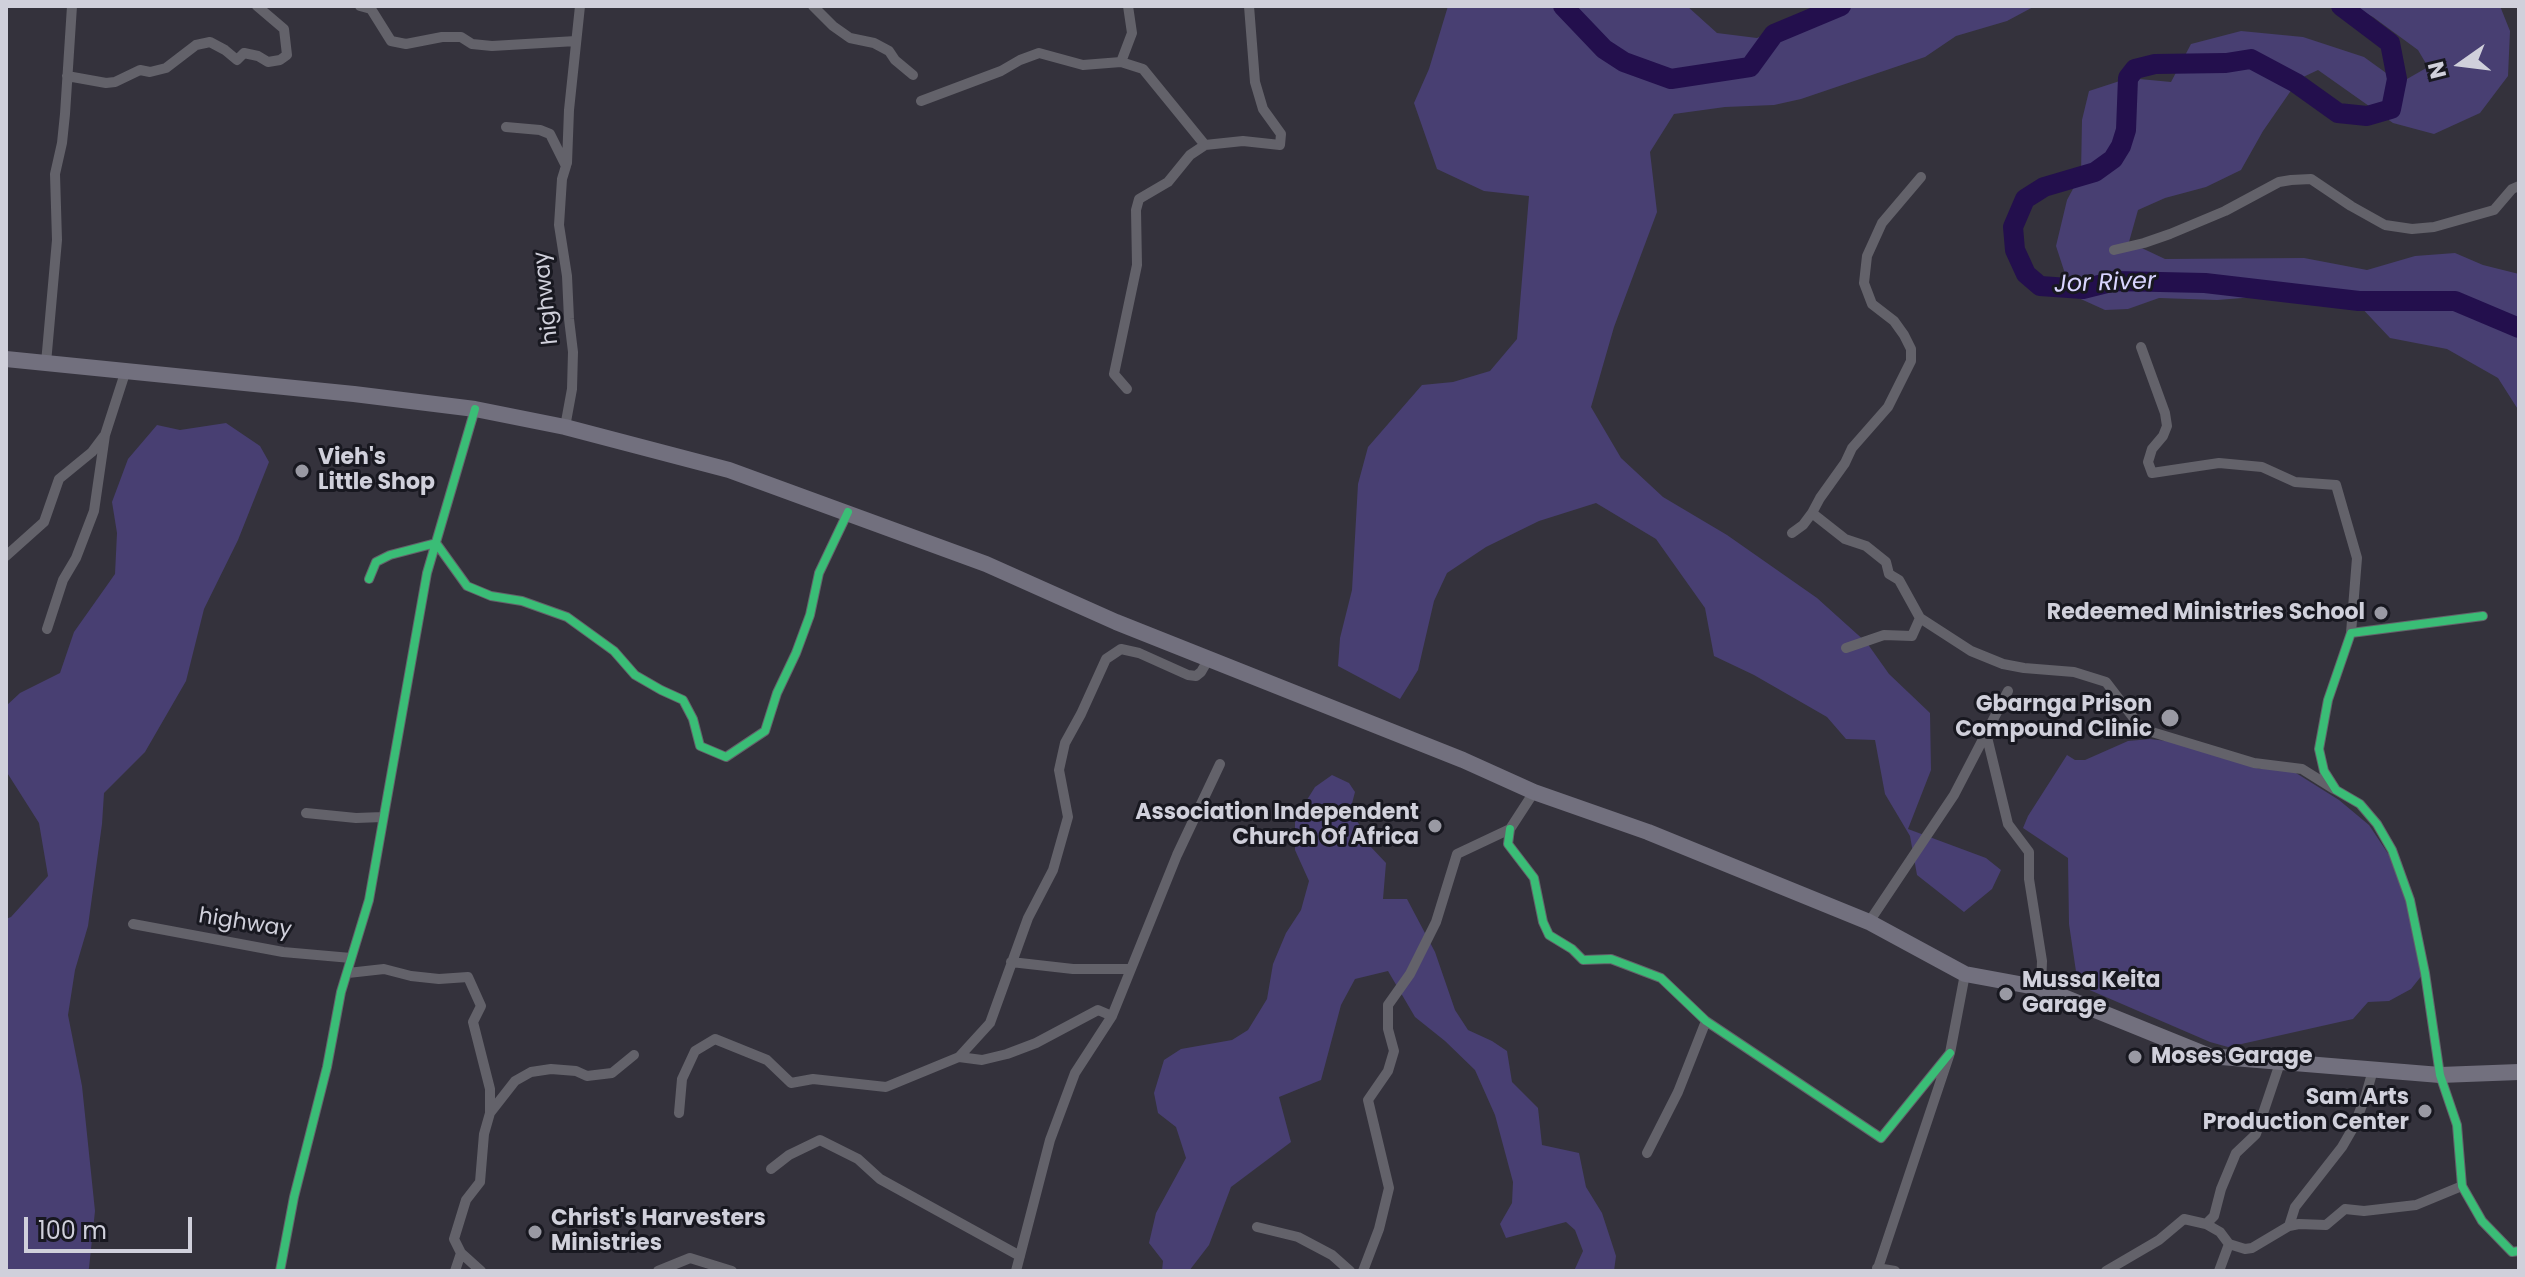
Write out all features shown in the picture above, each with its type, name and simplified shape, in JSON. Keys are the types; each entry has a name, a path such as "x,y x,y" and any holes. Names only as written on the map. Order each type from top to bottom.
{"main road":[{"path":"6,359 475,409 565,427 729,470 986,564 1208,660 1463,760 1534,792 1648,832 1869,922 1965,974 2041,988 2209,1056 2440,1075 2519,1072"}],"street":[{"path":"46,363 57,240 55,174 62,143 72,6"},
{"path":"67,76 115,82 140,70 150,72 166,68 196,45 210,42 237,60 244,53 268,62 280,60 287,55 284,29 257,6"},
{"path":"360,6 371,9 391,41 406,44 442,37 461,37 472,44 492,46 576,41"},
{"name":"highway","path":"565,427 572,389 573,352 559,225 580,6"},
{"path":"813,6 850,38 874,43 889,51 913,75"},
{"path":"1121,62 1132,33 1128,6"},
{"path":"1127,389 1114,374 1137,265 1136,210 1139,199 1168,182 1190,155 1205,145 1243,141 1280,145 1281,134 1263,109 1255,82 1249,6"},
{"path":"921,101 1039,53 1083,65 1121,62 1143,69 1205,145"},
{"path":"506,127 550,134 566,166"},
{"path":"1792,533 1803,525 1852,448 1888,407 1911,361 1911,349 1904,335 1894,321 1872,304 1864,283 1867,256 1882,223 1921,177"},
{"path":"2114,250 2187,227 2279,182 2291,180 2311,179 2385,225 2412,229 2434,227 2494,210 2512,189 2519,186"},
{"path":"2141,347 2167,426 2152,449 2148,462 2152,473 2219,463 2262,467 2295,482 2336,485 2357,558 2351,633 2328,700 2319,749 2324,771 2336,790"},
{"path":"47,629 63,580 89,529 105,435 126,370"},
{"path":"280,1271 341,992 369,900 427,573 475,409"},
{"path":"6,556 44,522 59,479 92,452 105,435"},
{"path":"436,543 467,586 491,596 522,601 567,617 614,651 635,675 683,700 693,719 700,746 726,757 765,731 777,693 810,615 819,573 848,512"},
{"path":"1812,513 1845,539 1866,546 1886,562 1889,574 1899,580 1920,618 1971,651 2003,664 2074,672 2106,682 2142,729 2254,763 2302,769 2360,804 2377,824 2392,850 2410,900 2425,973 2440,1075 2457,1125 2462,1186 2482,1221 2512,1252 2519,1251"},
{"path":"369,579 376,562 390,555 436,543"},
{"path":"2351,633 2483,616"},
{"path":"1846,648 1884,635 1912,636 1920,618"},
{"path":"679,1113 682,1079 688,1065 695,1051 715,1039 767,1060 791,1083 813,1079 886,1087 959,1057 990,1023 1028,918 1053,870 1068,817 1059,770 1065,743 1106,659 1121,649 1196,676 1208,660"},
{"path":"1869,922 1954,795 2008,691"},
{"path":"1986,733 2008,824 2029,852 2029,879 2042,961 2041,988"},
{"path":"1016,1271 1050,1140 1075,1073 1112,1016 1177,855 1220,764"},
{"path":"1534,792 1510,829 1508,844 1534,878 1543,922 1549,935 1583,960 1611,959 1661,978 1706,1021 1881,1138 1950,1053"},
{"path":"306,813 383,817"},
{"path":"1363,1271 1379,1229 1389,1188 1368,1100 1388,1071 1394,1051 1388,1029 1388,1005 1410,974 1436,922 1457,854 1510,829"},
{"name":"highway","path":"133,924 283,952 351,958"},
{"path":"1011,962 1073,969 1130,969"},
{"path":"348,973 384,969 439,979 468,977 481,1006 473,1022 490,1089 490,1113 484,1134 480,1182 466,1200 454,1239 461,1253 481,1271"},
{"path":"1895,1271 1877,1269 1950,1053 1965,974"},
{"path":"959,1057 982,1060 1007,1054 1036,1043 1098,1010 1112,1016"},
{"path":"1647,1153 1678,1092 1706,1021"},
{"path":"490,1113 515,1081 531,1072 551,1069 576,1071 587,1076 612,1073 634,1055"},
{"path":"2206,1224 2214,1216 2236,1153 2256,1134 2280,1063"},
{"path":"2289,1226 2299,1200 2342,1147 2353,1128 2373,1070"},
{"path":"771,1169 789,1155 820,1140 858,1159 880,1179 1020,1256"},
{"path":"2106,1271 2159,1240 2184,1219 2206,1224 2220,1232 2229,1244 2245,1249 2289,1226 2326,1225 2345,1209 2364,1211 2416,1205 2462,1186"},
{"path":"1257,1227 1298,1237 1332,1255 1350,1271"},
{"path":"2219,1271 2229,1244"},
{"path":"455,1271 461,1253"},
{"path":"658,1271 690,1258 732,1271"}],"shaded area":[{"path":"1448,6 1687,6 1717,33 1757,38 1789,25 1820,6 2035,6 2007,21 1956,36 1925,57 1801,99 1774,105 1725,107 1674,114 1650,152 1657,212 1614,327 1591,407 1621,458 1663,497 1727,535 1817,598 1867,643 1889,674 1930,713 1931,770 1908,829 1986,858 2001,870 1992,889 1964,912 1917,875 1910,836 1885,794 1875,740 1846,739 1827,717 1714,656 1705,608 1656,539 1596,503 1539,521 1486,547 1447,573 1434,601 1418,670 1400,699 1338,666 1340,638 1352,590 1358,484 1368,447 1422,385 1453,382 1490,371 1517,339 1529,196 1484,191 1437,169 1414,103 1429,69"},
{"path":"2351,6 2500,6 2510,31 2508,76 2480,113 2434,134 2393,123 2318,70 2299,79 2263,131 2241,170 2206,187 2165,198 2138,210 2129,242 2165,259 2304,258 2367,270 2415,256 2455,253 2483,265 2519,274 2519,411 2498,378 2447,349 2390,338 2357,303 2318,296 2281,295 2217,300 2159,298 2128,309 2105,310 2072,295 2056,246 2067,200 2081,174 2082,120 2089,91 2129,78 2171,82 2191,44 2241,31 2303,37 2364,57 2400,83 2428,67 2418,50 2373,17"},
{"path":"226,423 260,446 269,462 238,540 204,609 186,681 145,752 104,793 88,926 75,970 68,1015 82,1086 95,1211 89,1268 88,1271 6,1271 6,919 48,876 39,823 6,771 6,706 20,693 60,673 74,632 115,574 117,533 112,502 128,459 157,425 180,430"},
{"path":"2150,739 2184,743 2260,769 2288,768 2339,800 2369,825 2389,855 2409,903 2423,974 2411,989 2389,1001 2368,1002 2353,1019 2228,1047 2078,985 2069,924 2068,858 2023,828 2067,755 2075,760 2085,760 2128,741"},
{"path":"1332,775 1349,783 1355,792 1350,811 1370,846 1386,863 1383,899 1407,899 1435,952 1455,1010 1468,1030 1507,1051 1512,1082 1538,1108 1542,1145 1579,1153 1586,1187 1602,1213 1616,1256 1614,1271 1574,1271 1583,1251 1575,1230 1566,1222 1506,1238 1500,1224 1512,1203 1513,1182 1495,1115 1475,1070 1415,1017 1388,971 1355,979 1341,1005 1321,1080 1279,1097 1291,1142 1231,1187 1209,1245 1189,1271 1162,1271 1163,1261 1149,1243 1156,1213 1186,1158 1176,1127 1158,1113 1154,1093 1164,1060 1181,1049 1232,1040 1248,1030 1267,999 1273,964 1286,933 1301,910 1309,881 1295,850 1295,819 1315,787"}],"waterway":[{"name":"Jor River","path":"1563,6 1604,49 1624,62 1671,79 1750,67 1774,34 1841,6"},
{"name":"Jor River","path":"2341,6 2390,43 2397,79 2391,109 2367,116 2338,113 2296,83 2251,59 2226,63 2155,64 2135,69 2128,78 2126,130 2113,159 2095,172 2044,187 2025,199 2013,227 2015,250 2026,274 2040,286 2083,289 2115,281 2205,283 2359,301 2455,301 2519,328"}],"cycle path":[{"path":"280,1271 341,992 369,900 427,573 475,409"},
{"path":"369,579 376,562 390,555 436,543 467,586 491,596 522,601 567,617 614,651 635,675 683,700 693,719 700,746 726,757 765,731 777,693 810,615 819,573 848,512"},
{"path":"2483,616 2351,633 2328,700 2319,749 2324,771 2336,790 2360,804 2377,824 2392,850 2410,900 2425,973 2440,1075 2457,1125 2462,1186 2482,1221 2512,1252 2519,1251"},
{"path":"1510,829 1508,844 1534,878 1543,922 1549,935 1583,960 1611,959 1661,978 1706,1021 1881,1138 1950,1053"}],"place":[{"name":"Vieh's Little Shop","path":"302,471"},
{"name":"Redeemed Ministries School","path":"2381,613"},
{"name":"Gbarnga Prison Compound Clinic","path":"2170,718"},
{"name":"Association Independent Church Of Africa","path":"1435,826"},
{"name":"Mussa Keita Garage","path":"2006,994"},
{"name":"Moses Garage","path":"2135,1057"},
{"name":"Sam Arts Production Center","path":"2425,1111"},
{"name":"Christ's Harvesters Ministries","path":"535,1232"}]}
